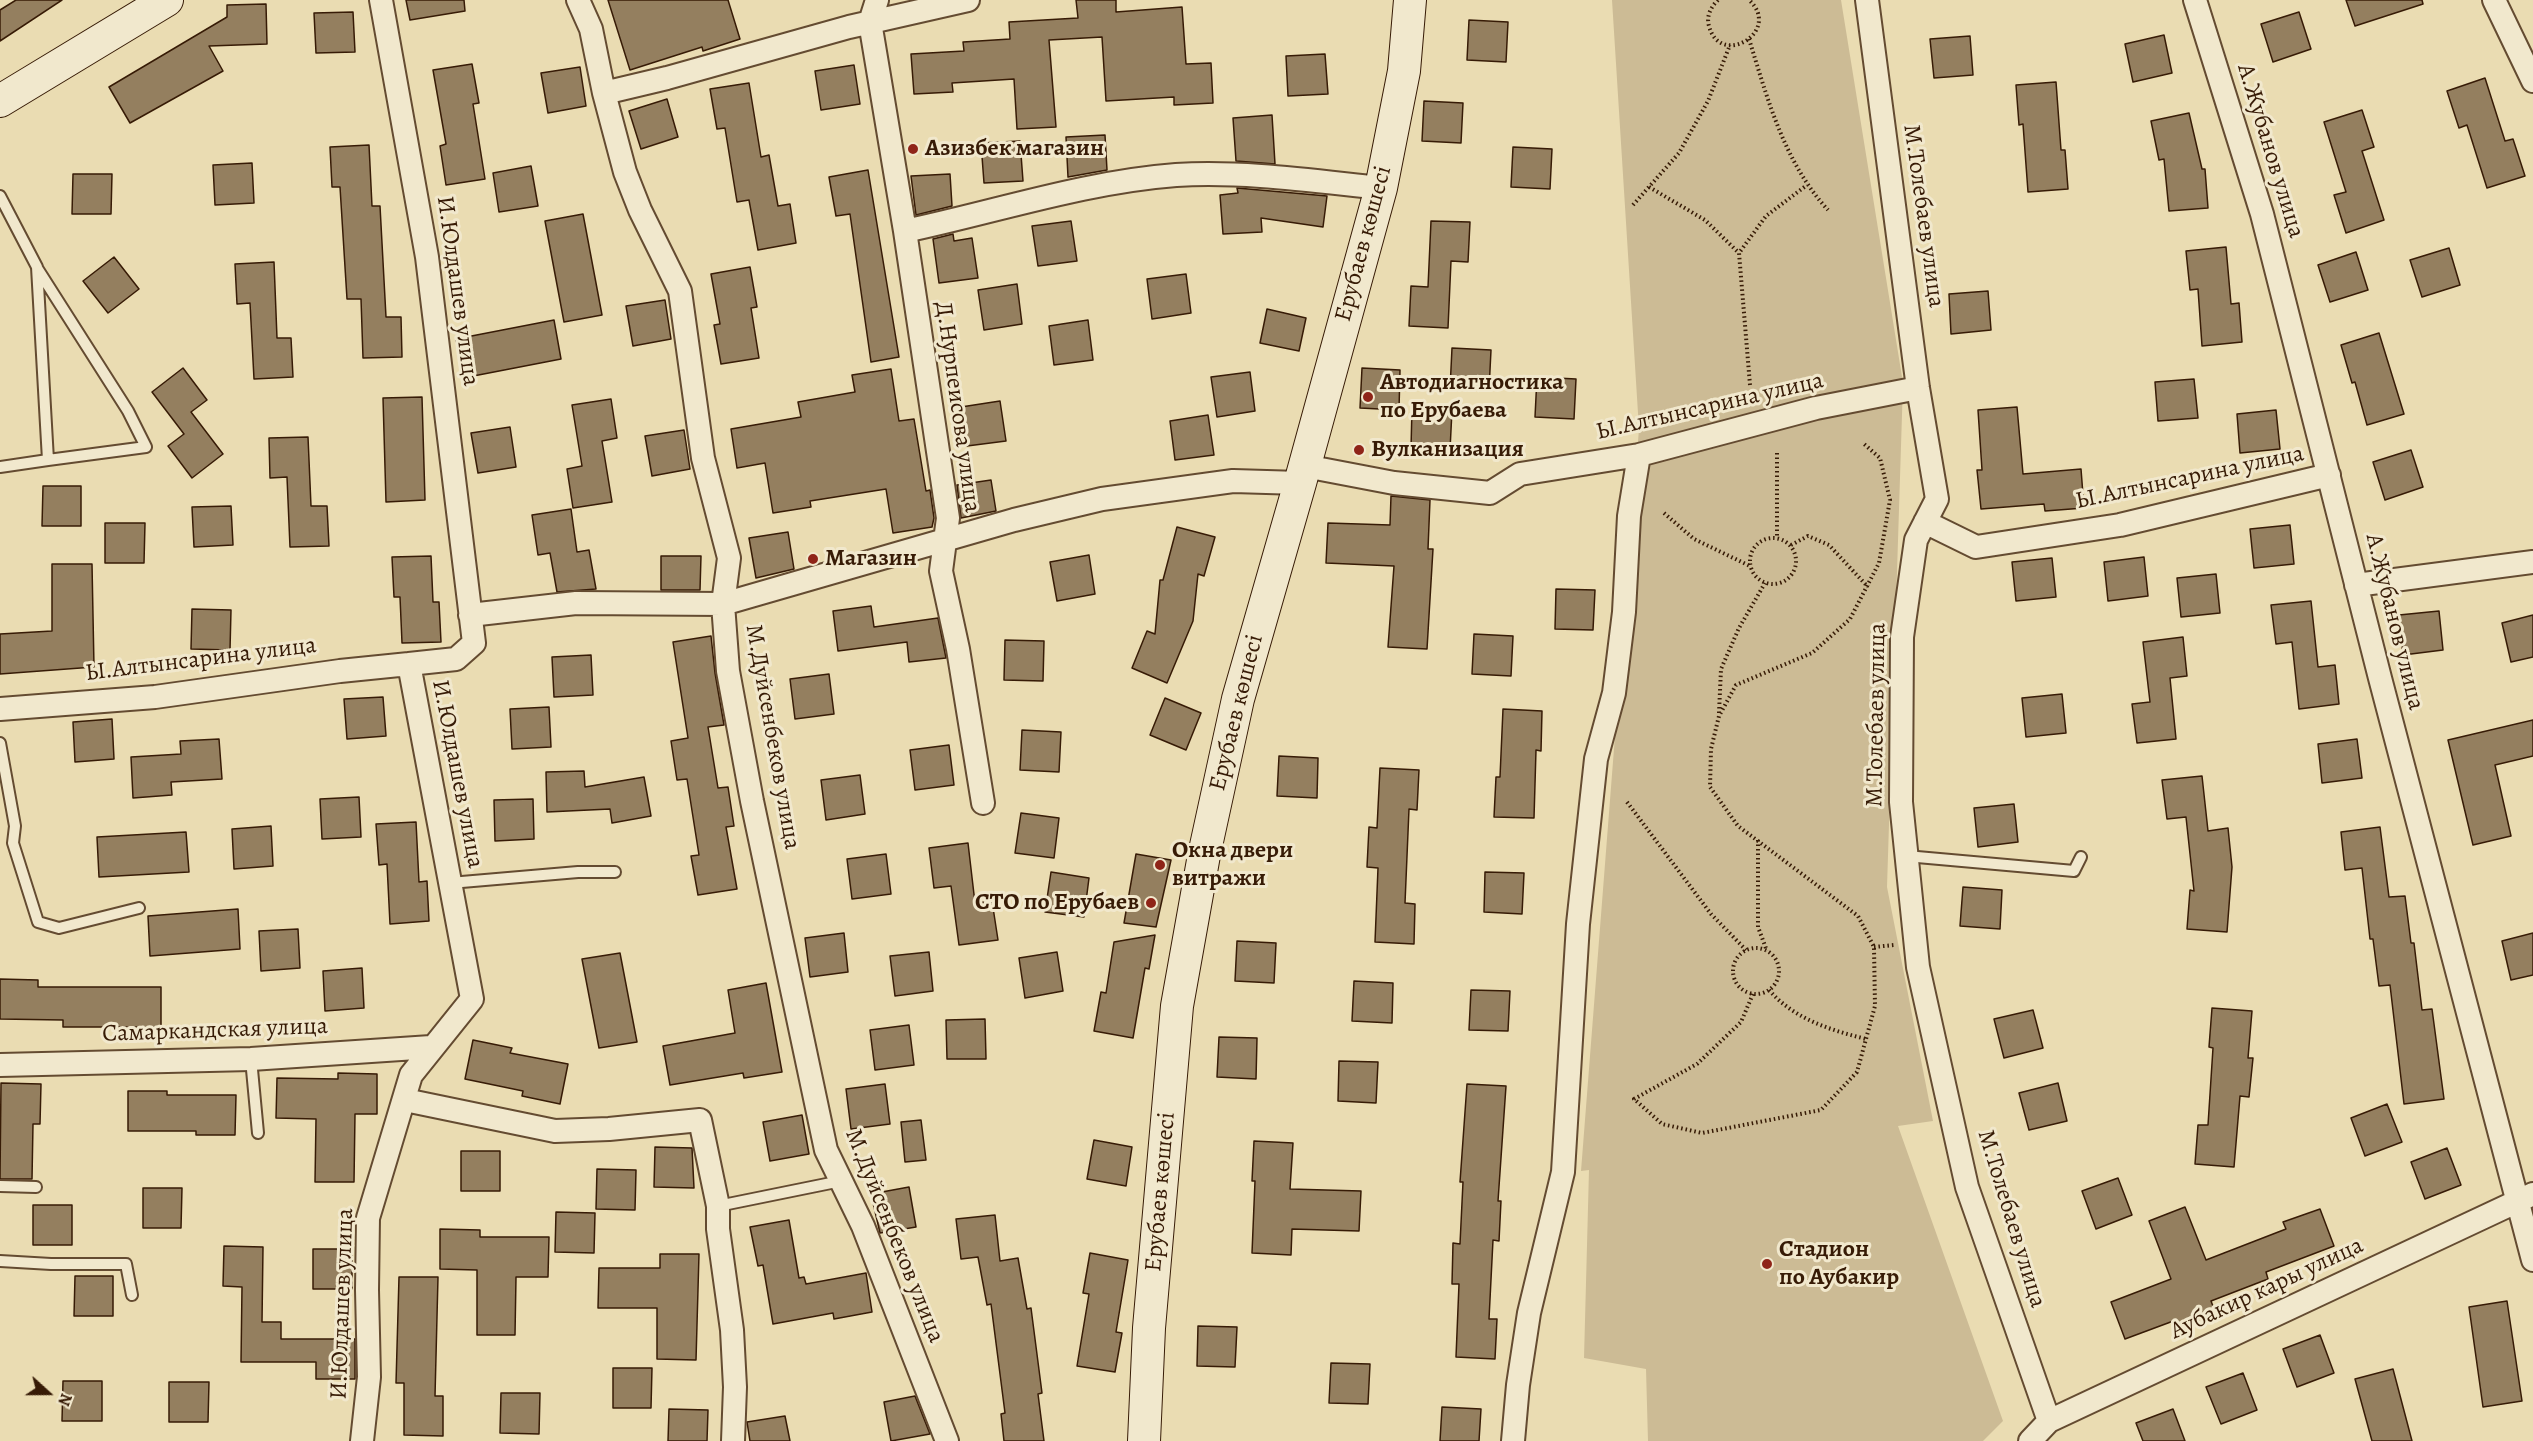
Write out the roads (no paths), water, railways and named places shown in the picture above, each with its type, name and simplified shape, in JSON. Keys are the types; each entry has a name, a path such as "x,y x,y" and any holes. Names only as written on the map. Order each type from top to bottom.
{"main road":[{"path":"0,100 167,0"},
{"name":"Ерубаев көшесі","path":"1144,1441 1149,1328 1178,1006 1204,855 1238,699 1303,474 1381,188 1404,71 1410,0"}],"street":[{"name":"И.Юлдашев улица","path":"362,1441 369,1377 366,1290 368,1218 411,1075 431,1047 472,999 409,664 456,659 474,644 427,257 381,0"},
{"name":"М.Дуйсенбеков улица","path":"578,0 591,29 604,93 625,172 640,210 680,291 703,458 729,558 723,604 728,671 755,812 826,1150 863,1226 947,1441"},
{"name":"Д.Нурпеисова улица","path":"877,0 870,22 905,231 948,518 941,570 958,649 983,803"},
{"path":"604,93 668,78 870,22 968,0"},
{"name":"М.Толебаев улица","path":"1867,0 1918,388 1937,499 1917,540 1902,637 1900,802 1918,968 1967,1186 2049,1421"},
{"name":"А.Жубанов улица","path":"2195,0 2262,213 2356,585 2525,1198 2533,1260"},
{"path":"2494,0 2533,81"},
{"path":"905,231 980,215 1083,188 1177,176 1268,176 1381,188"},
{"name":"Ы.Алтынсарина улица","path":"470,615 576,603 723,604 945,542 1014,520 1101,499 1233,481 1303,474 1490,493 1520,474 1639,455 1816,408 1918,388"},
{"path":"1513,1441 1518,1385 1529,1313 1563,1172 1578,924 1596,759 1614,693 1617,670 1624,612 1629,516 1639,455"},
{"name":"Ы.Алтынсарина улица","path":"1925,522 1976,547 2120,525 2329,476"},
{"path":"2356,585 2533,562"},
{"name":"Ы.Алтынсарина улица","path":"0,709 155,697 340,671 409,664"},
{"name":"Самаркандская улица","path":"0,1065 251,1059 431,1047"},
{"path":"405,1100 555,1131 609,1129 700,1120 718,1206 718,1229 732,1330 735,1387 733,1441"},
{"name":"Аубакир кары улица","path":"2030,1441 2049,1421 2525,1198"}],"lane":[{"path":"0,195 37,267 128,411 146,447 0,467"},
{"path":"37,267 48,460"},
{"path":"0,743 15,826 14,843 38,922 58,927 139,908"},
{"path":"1906,856 2074,871 2081,857"},
{"path":"450,883 578,872 615,872"},
{"path":"251,1059 258,1133"},
{"path":"718,1206 841,1181"},
{"path":"0,1186 36,1187"},
{"path":"0,1261 126,1264 132,1295"}],"place":[{"name":"Азизбек магазин","path":"913,149"},
{"name":"Автодиагностика по Ерубаева","path":"1368,397"},
{"name":"Вулканизация","path":"1359,450"},
{"name":"Магазин","path":"813,559"},
{"name":"Окна двери витражи","path":"1160,865"},
{"name":"СТО по Ерубаев","path":"1151,903"},
{"name":"Стадион по Аубакир","path":"1767,1264"}]}
